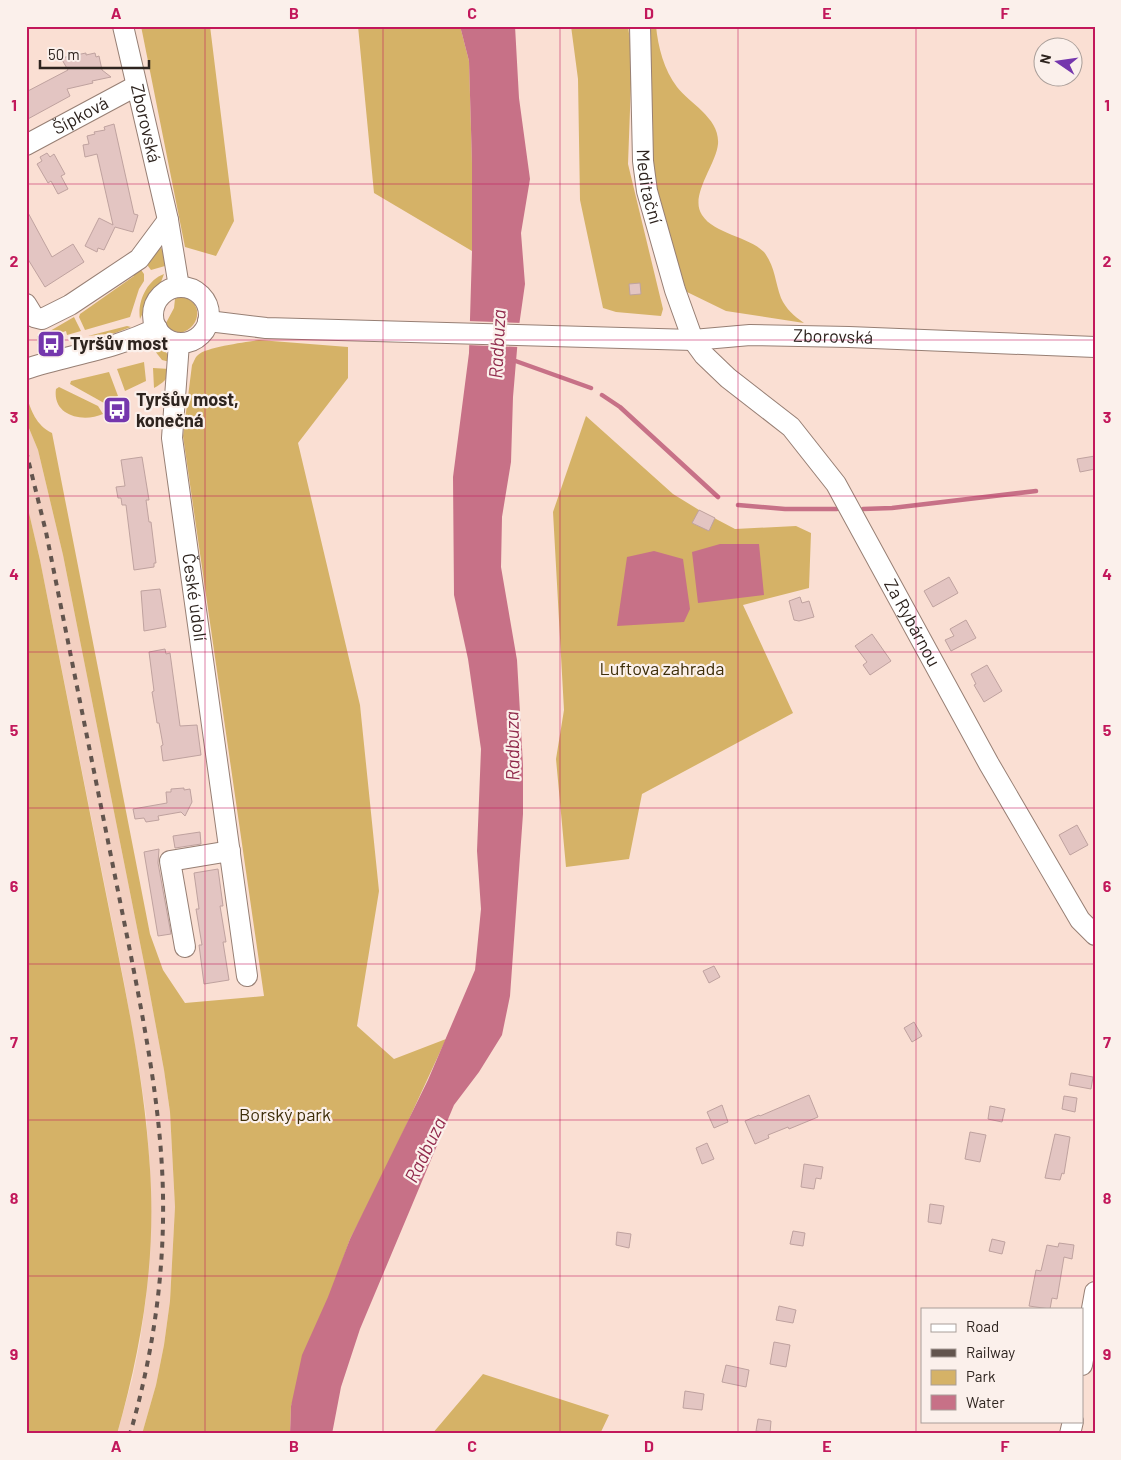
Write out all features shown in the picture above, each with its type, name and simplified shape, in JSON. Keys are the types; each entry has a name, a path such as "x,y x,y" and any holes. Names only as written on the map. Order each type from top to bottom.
{"street":[{"name":"Zborovská","path":"123,26 168,220 179,287"},
{"name":"Meditační","path":"640,26 643,161 647,191 675,290 693,340"},
{"name":"Šípková","path":"26,145 136,86"},
{"path":"32,311 46,318 70,305 139,259 168,220"},
{"path":"179,287 193,290 203,298 208,311 208,321 202,333 197,337 189,342 179,343 166,338 156,328 153,311 156,302 166,291 179,287"},
{"name":"Zborovská","path":"208,321 266,328 693,340 750,335 849,337 1095,347"},
{"path":"26,369 123,343 156,328"},
{"name":"Za Rybárnou","path":"693,340 704,355 728,378 791,427 836,484 989,764 1080,920 1095,935"},
{"name":"České údolí","path":"179,343 172,438 247,976"},
{"path":"185,947 170,861 230,851"},
{"path":"1084,1354 1095,1292"}],"shaded area":[{"path":"26,421 38,450 63,555 147,978 170,1112 175,1207 170,1301 156,1385 142,1434 117,1434 132,1380 146,1298 151,1207 146,1115 124,982 40,560 26,500"}],"green space":[{"path":"141,26 210,26 234,221 216,256 185,247"},
{"path":"358,26 460,26 469,61 472,251 374,193"},
{"path":"571,26 628,26 632,56 628,164 663,309 661,316 616,312 603,308 580,200 578,79"},
{"path":"647,26 656,26 662,58 672,80 709,119 717,135 718,144 716,152 704,180 699,199 702,215 714,227 749,242 764,252 773,268 783,302 804,323 726,311 687,292 670,263 645,141"},
{"path":"160,247 164,251 165,266 151,270 145,262"},
{"path":"139,267 144,274 144,281 139,289 130,317 85,330 79,317 80,314 134,276 132,271"},
{"path":"164,274 140,319 139,312 144,292 153,281"},
{"path":"180,297 188,299 193,303 197,314 193,326 180,333 169,329 166,323 174,308 175,299"},
{"path":"74,317 81,331 67,335 66,331 57,334 57,338 37,344 37,336 43,335"},
{"path":"127,326 131,327 115,333 88,336"},
{"name":"Borský park","path":"259,340 348,347 348,378 298,443 360,705 379,891 357,1026 394,1059 446,1039 385,1171 350,1239 291,1406 290,1434 142,1434 156,1385 170,1301 175,1207 170,1112 147,978 63,555 38,450 26,421 26,394 38,422 52,433 150,934 163,970 185,1003 264,996 183,436 192,365 196,357 202,352 218,347"},
{"path":"151,346 164,350 170,362 162,360"},
{"path":"144,362 146,381 125,391 117,369"},
{"path":"153,368 170,369 165,380 154,388"},
{"path":"109,372 118,396 104,403 70,384 71,381"},
{"path":"59,387 98,406 103,414 87,418 70,415 59,406 56,398 56,389"},
{"name":"Luftova zahrada","path":"586,416 673,494 735,529 796,526 811,533 809,588 743,605 793,713 642,794 629,859 566,867 556,759 564,710 553,512"},
{"path":"26,500 40,560 125,987 138,1059 147,1132 151,1203 149,1270 134,1368 117,1434 26,1434"},
{"path":"483,1374 609,1415 600,1434 432,1434"}],"water":[{"name":"Radbuza","path":"460,26 515,26 519,98 530,179 521,233 525,284 519,326 513,397 511,462 502,517 501,567 517,660 523,765 523,814 510,996 502,1035 479,1072 454,1105 360,1329 341,1387 332,1434 290,1434 291,1406 302,1355 328,1297 350,1239 428,1080 475,970 481,909 477,851 481,749 468,659 454,595 453,477 469,353 472,251 469,61"},
{"path":"720,544 759,544 764,595 698,603 692,552"},
{"path":"654,551 683,559 690,609 684,622 617,626 627,557"}],"pier":[{"path":"467,321 522,323 519,347 467,345"}],"building":[{"path":"86,53 86,55 95,53 96,57 99,56 102,70 111,77 67,89 70,96 26,120 26,92 68,70 61,58"},
{"path":"114,124 134,214 138,215 133,232 115,227 104,250 98,248 97,252 85,246 99,218 113,225 97,154 85,157 83,145 89,144 87,136 95,134 94,132 105,130 104,127"},
{"path":"47,153 50,157 54,154 65,174 61,176 68,189 58,194 51,181 48,183 37,164 42,161 40,157"},
{"path":"26,209 52,257 73,244 84,262 45,287 26,256"},
{"path":"640,283 641,294 630,295 629,284"},
{"path":"1095,456 1095,469 1080,472 1077,459"},
{"path":"142,457 149,500 146,500 156,563 154,563 154,567 134,570 126,505 122,505 121,498 118,498 116,487 125,486 121,460"},
{"path":"699,510 715,518 709,531 692,523"},
{"path":"949,577 958,593 933,607 924,591"},
{"path":"160,589 166,627 144,631 141,591"},
{"path":"800,597 802,603 809,601 814,617 799,621 794,620 789,601"},
{"path":"966,620 976,638 951,651 945,640 954,636 950,629"},
{"path":"872,634 891,661 870,675 863,665 867,662 855,646"},
{"path":"165,649 166,654 170,653 180,726 197,725 201,755 163,761 161,746 163,745 152,692 154,691 149,652"},
{"path":"987,665 1002,691 984,702 974,685 976,684 971,674"},
{"path":"184,788 184,790 190,789 192,802 185,816 181,812 158,816 159,820 146,822 144,818 135,819 133,809 167,803 166,792 171,792 171,789"},
{"path":"1077,825 1088,845 1070,855 1059,835"},
{"path":"200,832 201,844 175,848 173,836"},
{"path":"159,849 158,863 171,934 158,936 144,852"},
{"path":"218,869 223,906 220,906 226,942 223,942 229,980 204,984 199,945 202,945 196,909 199,909 194,873"},
{"path":"714,966 720,977 709,983 703,971"},
{"path":"914,1022 922,1036 912,1042 904,1028"},
{"path":"1071,1073 1093,1077 1091,1089 1069,1085"},
{"path":"809,1095 818,1117 768,1135 769,1138 755,1144 745,1121"},
{"path":"1064,1096 1077,1098 1075,1112 1062,1109"},
{"path":"722,1105 728,1122 714,1128 707,1112"},
{"path":"990,1106 1005,1109 1002,1122 988,1119"},
{"path":"970,1132 986,1135 980,1162 965,1159"},
{"path":"1055,1134 1070,1137 1064,1174 1062,1173 1060,1180 1045,1178"},
{"path":"707,1143 714,1159 702,1164 696,1148"},
{"path":"804,1164 823,1167 821,1179 816,1178 814,1189 801,1187"},
{"path":"930,1204 944,1206 941,1224 928,1222"},
{"path":"793,1231 805,1233 803,1246 790,1244"},
{"path":"617,1232 631,1234 629,1248 616,1245"},
{"path":"992,1239 1005,1242 1002,1254 989,1251"},
{"path":"1059,1243 1074,1245 1072,1259 1064,1257 1057,1299 1052,1298 1050,1308 1029,1306 1036,1270 1041,1271 1047,1245 1058,1247"},
{"path":"779,1306 796,1310 793,1323 776,1320"},
{"path":"774,1342 790,1345 786,1367 770,1364"},
{"path":"726,1365 749,1370 746,1387 722,1382"},
{"path":"685,1391 704,1394 702,1410 683,1408"},
{"path":"758,1419 771,1421 770,1433 756,1431"}],"waterway":[{"name":"Radbuza","path":"510,359 591,388"},
{"path":"602,395 620,407 718,497"},
{"path":"863,509 892,508 1036,491"},
{"path":"738,505 785,509 837,509"}],"railway":[{"path":"26,451 46,532 130,951 154,1086 160,1141 163,1202 161,1269 146,1369 130,1434"}],"place":[{"name":"Tyršův most","path":"51,344"},
{"name":"Tyršův most, konečná","path":"117,410"}]}
